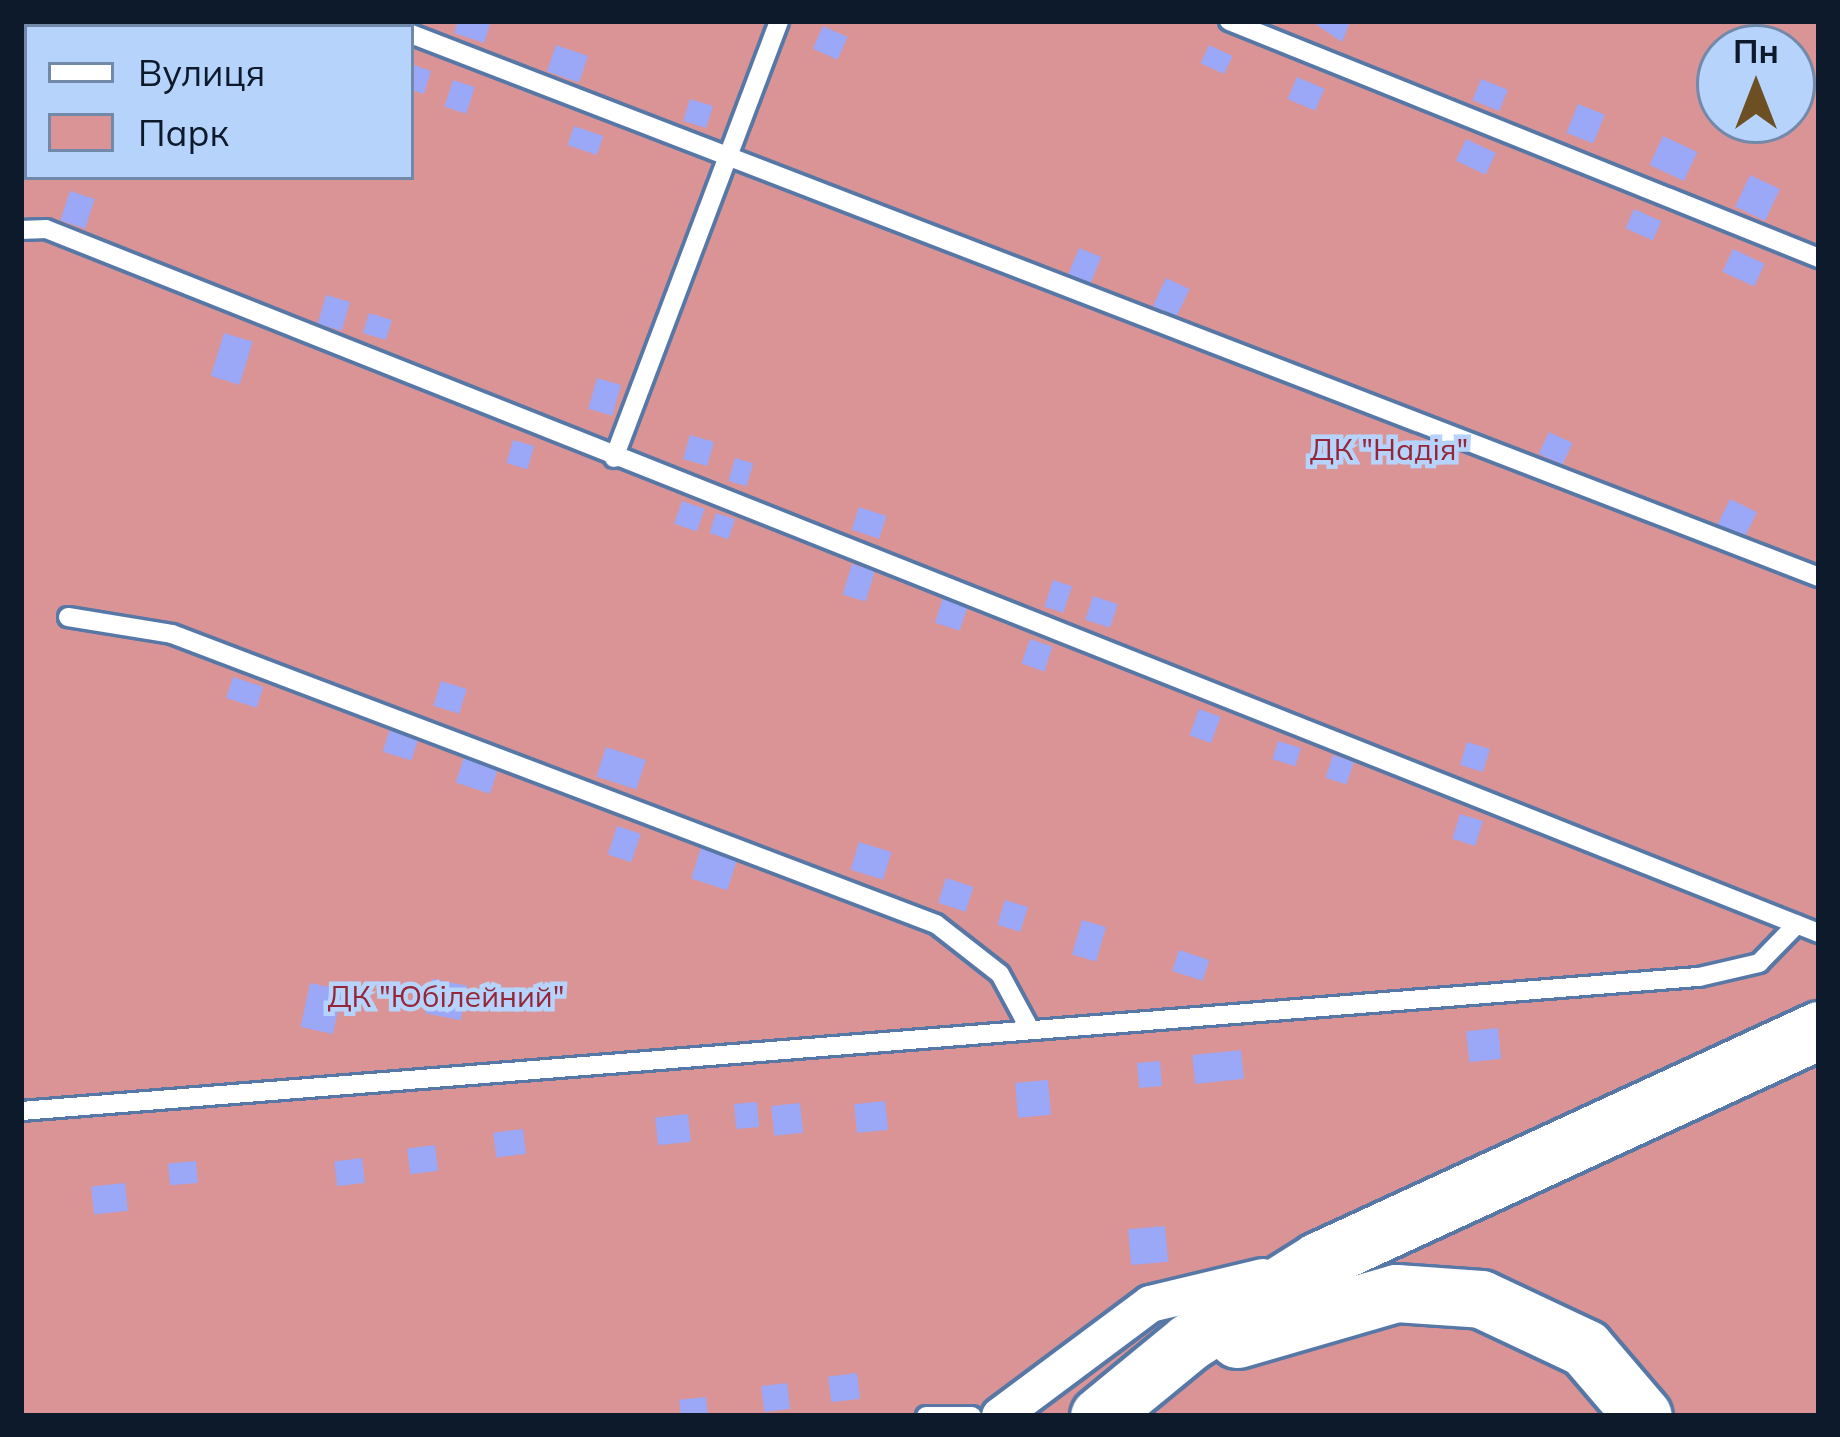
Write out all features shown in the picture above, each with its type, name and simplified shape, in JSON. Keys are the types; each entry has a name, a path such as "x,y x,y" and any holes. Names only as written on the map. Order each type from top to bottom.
{"main road":[{"path":"1101,1414 1189,1342 1318,1261 1819,1030"},
{"path":"1101,1414 1227,1343 1396,1293 1517,1310 1585,1348 1643,1416"}],"street":[{"path":"1000,1416 1150,1304 1318,1261"}],"lane":[{"path":"614,458 779,21"},
{"path":"1229,21 1819,258"},
{"path":"414,35 1819,577"},
{"path":"21,230 46,229 1819,933"},
{"path":"68,617 172,634 936,924 1000,974 1027,1024"},
{"path":"21,1111 1027,1024 1699,977 1759,963 1797,924"},
{"path":"926,1416 971,1416"}],"green space":[{"path":"21,21 1819,21 1819,1416 21,1416"}],"building":[{"path":"458,21 491,21 484,43 454,33"},
{"path":"1311,21 1347,21 1350,22 1342,42"},
{"path":"823,26 848,37 837,60 813,49"},
{"path":"556,45 588,56 579,83 547,71"},
{"path":"1209,45 1233,56 1224,74 1201,63"},
{"path":"414,65 431,71 424,94 414,91"},
{"path":"1297,77 1325,89 1315,111 1288,99"},
{"path":"1481,79 1508,90 1499,111 1472,100"},
{"path":"453,80 475,87 466,114 444,107"},
{"path":"690,99 713,106 706,128 683,121"},
{"path":"1578,104 1605,115 1593,144 1566,133"},
{"path":"574,126 603,136 597,155 567,145"},
{"path":"1663,136 1697,152 1684,181 1649,165"},
{"path":"1466,139 1496,153 1486,175 1456,161"},
{"path":"1750,175 1780,189 1765,221 1735,207"},
{"path":"70,191 95,199 85,229 60,220"},
{"path":"1634,209 1661,221 1653,240 1625,228"},
{"path":"1079,248 1101,257 1091,283 1069,274"},
{"path":"1733,249 1765,264 1754,286 1722,272"},
{"path":"1166,278 1190,289 1176,317 1153,306"},
{"path":"326,295 350,302 342,331 318,324"},
{"path":"369,313 392,320 386,340 363,333"},
{"path":"224,333 253,342 240,385 211,376"},
{"path":"597,378 621,385 612,416 588,409"},
{"path":"1549,432 1573,443 1562,465 1539,454"},
{"path":"690,435 714,442 707,466 683,459"},
{"path":"513,440 534,446 528,469 506,463"},
{"path":"735,458 753,463 747,486 728,481"},
{"path":"1730,499 1757,512 1745,537 1718,524"},
{"path":"682,501 705,509 697,532 674,524"},
{"path":"859,507 887,516 879,539 852,530"},
{"path":"716,513 735,519 729,539 710,533"},
{"path":"852,564 875,571 866,602 843,595"},
{"path":"1053,580 1072,586 1063,613 1044,607"},
{"path":"1093,596 1118,604 1110,628 1085,620"},
{"path":"943,598 968,606 960,631 935,623"},
{"path":"1030,639 1053,647 1044,671 1022,664"},
{"path":"233,677 263,687 257,708 226,698"},
{"path":"441,681 467,689 459,714 433,706"},
{"path":"1199,709 1221,717 1211,743 1189,735"},
{"path":"391,725 420,734 412,761 383,752"},
{"path":"1278,741 1301,748 1295,766 1272,759"},
{"path":"1467,742 1490,749 1483,772 1460,765"},
{"path":"606,747 646,760 636,789 596,776"},
{"path":"465,754 499,765 490,794 456,783"},
{"path":"1333,755 1354,762 1347,785 1326,778"},
{"path":"1460,814 1483,821 1475,846 1452,839"},
{"path":"617,826 641,834 632,862 608,855"},
{"path":"859,842 892,852 883,880 851,870"},
{"path":"701,848 737,860 727,890 691,878"},
{"path":"946,878 974,887 966,912 938,903"},
{"path":"1005,900 1028,907 1020,932 997,925"},
{"path":"1082,920 1106,927 1096,961 1072,955"},
{"path":"1179,950 1209,960 1203,981 1172,971"},
{"path":"432,979 467,986 461,1020 425,1013"},
{"path":"310,983 342,990 333,1034 301,1027"},
{"path":"1498,1028 1501,1059 1469,1062 1466,1031"},
{"path":"1241,1050 1244,1079 1195,1084 1192,1055"},
{"path":"1160,1061 1162,1086 1139,1088 1137,1063"},
{"path":"1048,1080 1051,1115 1018,1118 1015,1083"},
{"path":"885,1101 888,1130 857,1133 854,1104"},
{"path":"757,1102 759,1127 736,1129 734,1104"},
{"path":"800,1103 803,1133 774,1136 771,1106"},
{"path":"688,1114 691,1142 658,1145 655,1117"},
{"path":"523,1129 526,1154 496,1157 493,1133"},
{"path":"435,1145 438,1171 410,1174 407,1148"},
{"path":"362,1158 365,1183 337,1186 334,1161"},
{"path":"196,1161 198,1183 170,1185 168,1163"},
{"path":"125,1183 128,1211 94,1214 91,1187"},
{"path":"1165,1226 1168,1262 1131,1265 1128,1229"},
{"path":"857,1373 860,1399 831,1402 828,1377"},
{"path":"787,1383 790,1409 764,1412 761,1386"},
{"path":"706,1397 708,1416 681,1416 679,1400"}],"park label":[{"name":"ДК \"Надія\"","path":"1389,449"},
{"name":"ДК \"Юбілейний\"","path":"446,996"}]}
